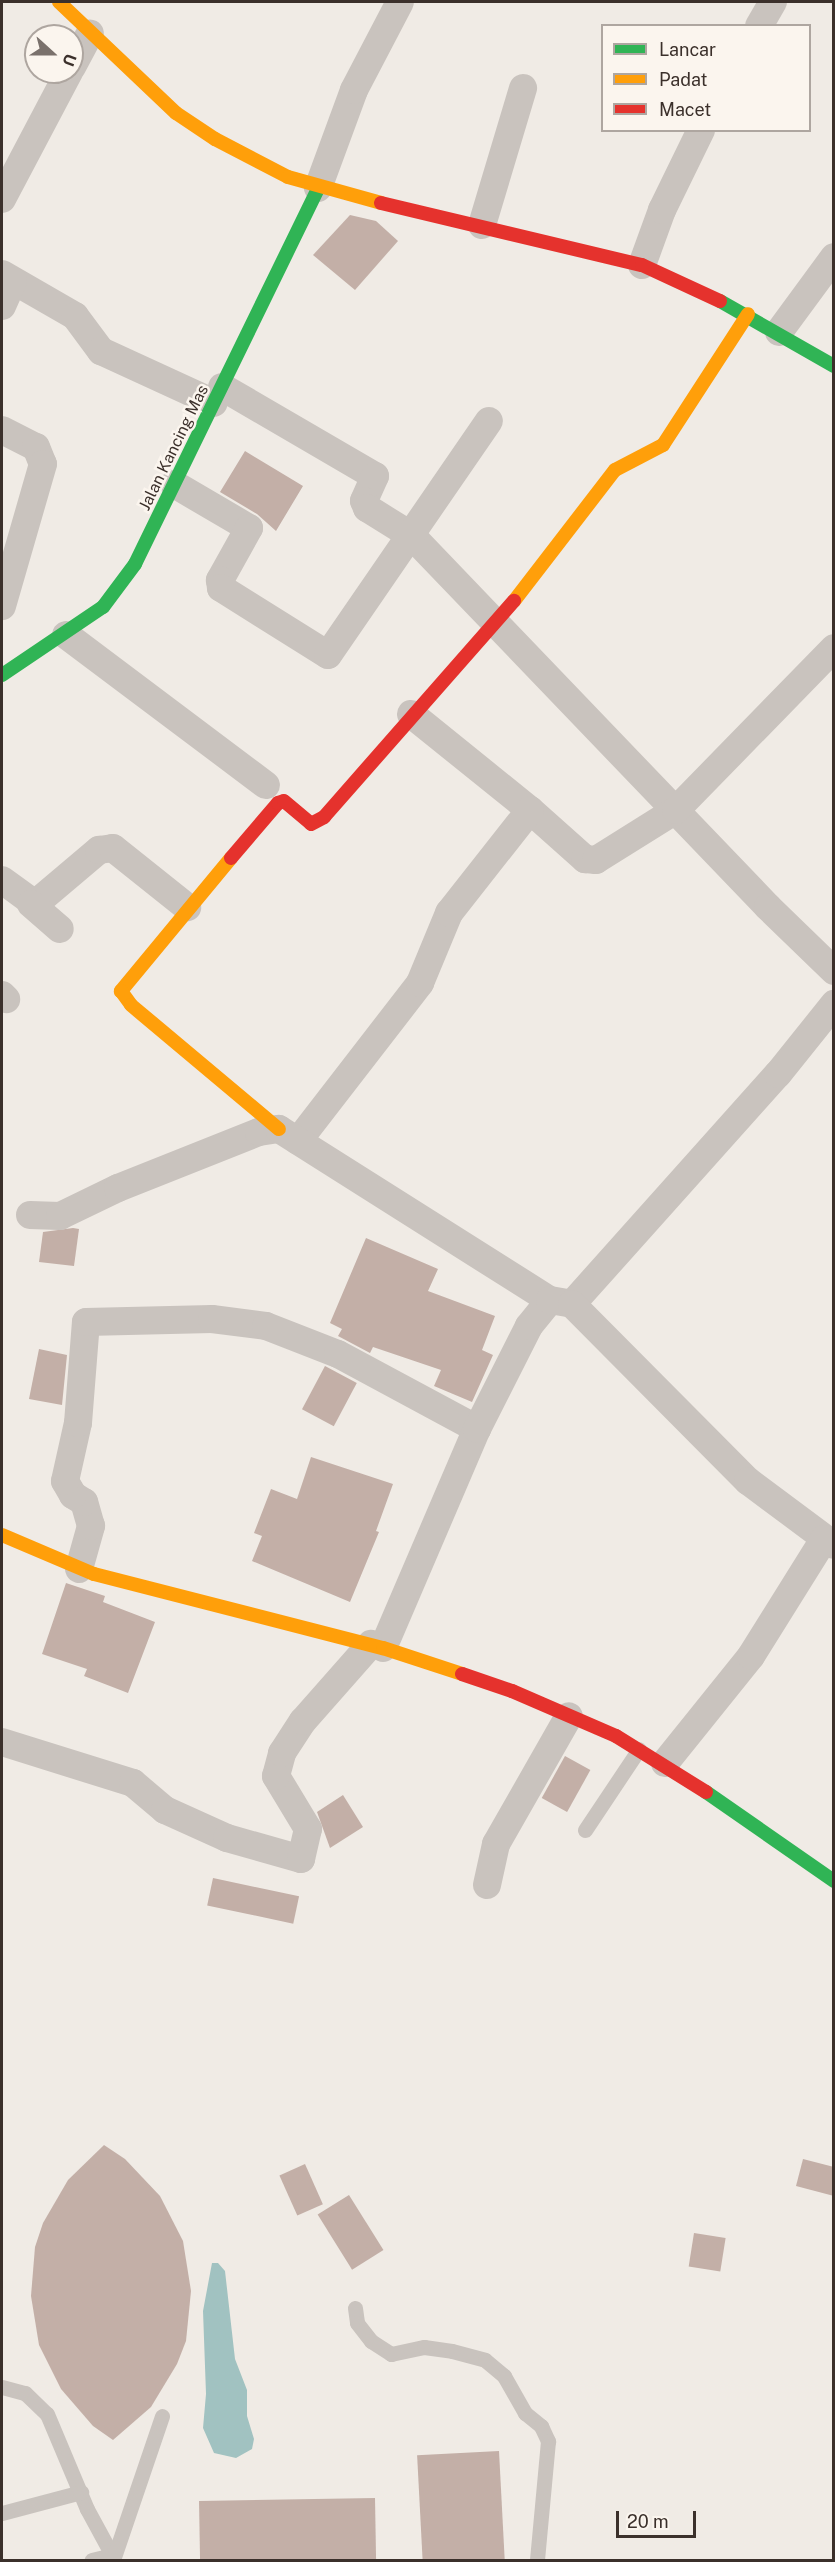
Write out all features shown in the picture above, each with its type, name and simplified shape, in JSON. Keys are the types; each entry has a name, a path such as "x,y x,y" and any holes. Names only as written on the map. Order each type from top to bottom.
{"street":[{"path":"58,2 176,113 225,144 318,189 482,225 642,265 748,314 834,366"},
{"path":"318,189 354,90 400,2"},
{"path":"760,24 773,2"},
{"path":"84,44 90,33"},
{"path":"2,199 63,84"},
{"path":"482,225 523,88"},
{"path":"642,265 662,210 700,132"},
{"name":"Jalan Kancing Mas","path":"2,675 66,635 103,607 119,588 174,484 318,189"},
{"path":"779,332 834,256"},
{"path":"5,287 75,316 101,351 218,395 375,476 365,505 412,536 833,969"},
{"path":"665,1763 751,1656 829,1542 748,1481 561,1302 288,1135 123,997 121,991 187,907 281,801 311,824 324,817 411,714 498,622 615,470 656,452 663,445 748,314"},
{"path":"174,484 249,528 220,580 221,588 324,654 333,653 489,422"},
{"path":"2,430 36,447 43,464 2,606"},
{"path":"66,635 266,785"},
{"path":"411,714 530,810 585,859 596,860 676,810 834,648"},
{"path":"288,1135 420,982 449,913 530,810"},
{"path":"31,904 105,847 113,848 187,907"},
{"path":"2,880 60,929"},
{"path":"2,1743 133,1783 176,1815 227,1838 301,1859 308,1829 276,1776 282,1753 303,1721 377,1646 477,1429 529,1326 561,1302 777,1074 834,1005"},
{"path":"30,1215 60,1216 129,1184 259,1132 288,1135"},
{"path":"79,1569 91,1526 84,1502 73,1495 65,1481 78,1423 86,1322 212,1319 266,1326 338,1354 477,1429"},
{"path":"2,1535 79,1569 377,1646 512,1690 665,1763 834,1881"},
{"path":"487,1885 496,1844 569,1716"}],"lane":[{"path":"585,1830 639,1749"},
{"path":"355,2308 357,2323 371,2341 391,2354 424,2347 452,2351 484,2360 504,2376 525,2413 541,2427 548,2441 537,2560"},
{"path":"2,2387 25,2392 47,2414 113,2558"},
{"path":"113,2558 123,2536 162,2416"},
{"path":"2,2513 81,2492"},
{"path":"92,2560 113,2558"}],"water":[{"path":"212,2263 218,2263 225,2271 235,2359 247,2390 247,2416 254,2439 252,2449 236,2458 214,2453 203,2428 206,2394 203,2311"}],"building":[{"path":"350,215 376,221 398,241 355,290 313,255"},
{"path":"245,451 303,486 276,531 257,514 220,492"},
{"path":"79,1229 74,1266 39,1262 43,1232"},
{"path":"366,1238 438,1269 428,1291 495,1316 482,1350 493,1355 472,1402 434,1386 441,1370 373,1347 370,1353 338,1336 342,1329 330,1323"},
{"path":"39,1349 67,1355 62,1405 29,1399"},
{"path":"325,1366 357,1383 334,1426 302,1409"},
{"path":"311,1457 393,1484 376,1531 379,1532 350,1602 252,1561 262,1536 254,1533 271,1489 297,1499"},
{"path":"66,1583 105,1596 103,1602 155,1622 128,1693 84,1676 87,1669 42,1654"},
{"path":"565,1756 590,1770 567,1812 542,1798"},
{"path":"343,1795 363,1827 330,1848 317,1812"},
{"path":"213,1878 299,1896 293,1924 207,1905"},
{"path":"104,2145 125,2159 160,2196 183,2241 191,2291 186,2341 177,2364 151,2407 113,2440 93,2426 61,2389 39,2345 31,2296 35,2247 43,2223 68,2180"},
{"path":"803,2159 834,2167 834,2196 796,2186"},
{"path":"305,2164 323,2204 297,2216 279,2175"},
{"path":"349,2195 383,2250 352,2270 318,2215"},
{"path":"694,2233 726,2238 720,2272 689,2267"},
{"path":"499,2451 505,2560 423,2560 417,2455"},
{"path":"375,2498 376,2560 200,2560 199,2501"}],"traffic: fast":[{"path":"2,675 103,607 135,564 318,188"},
{"path":"720,301 834,366"},
{"path":"706,1792 834,1881"}],"traffic: slow":[{"path":"59,2 176,113 215,139 288,177 381,203"},
{"path":"514,601 615,470 663,445 748,314"},
{"path":"231,858 121,991 131,1005 279,1129"},
{"path":"2,1535 94,1574 383,1648 462,1674"}],"traffic: jam":[{"path":"381,203 642,265 720,301"},
{"path":"231,858 278,803 284,801 311,824 324,817 514,601"},
{"path":"462,1674 512,1691 616,1736 706,1792"}]}
